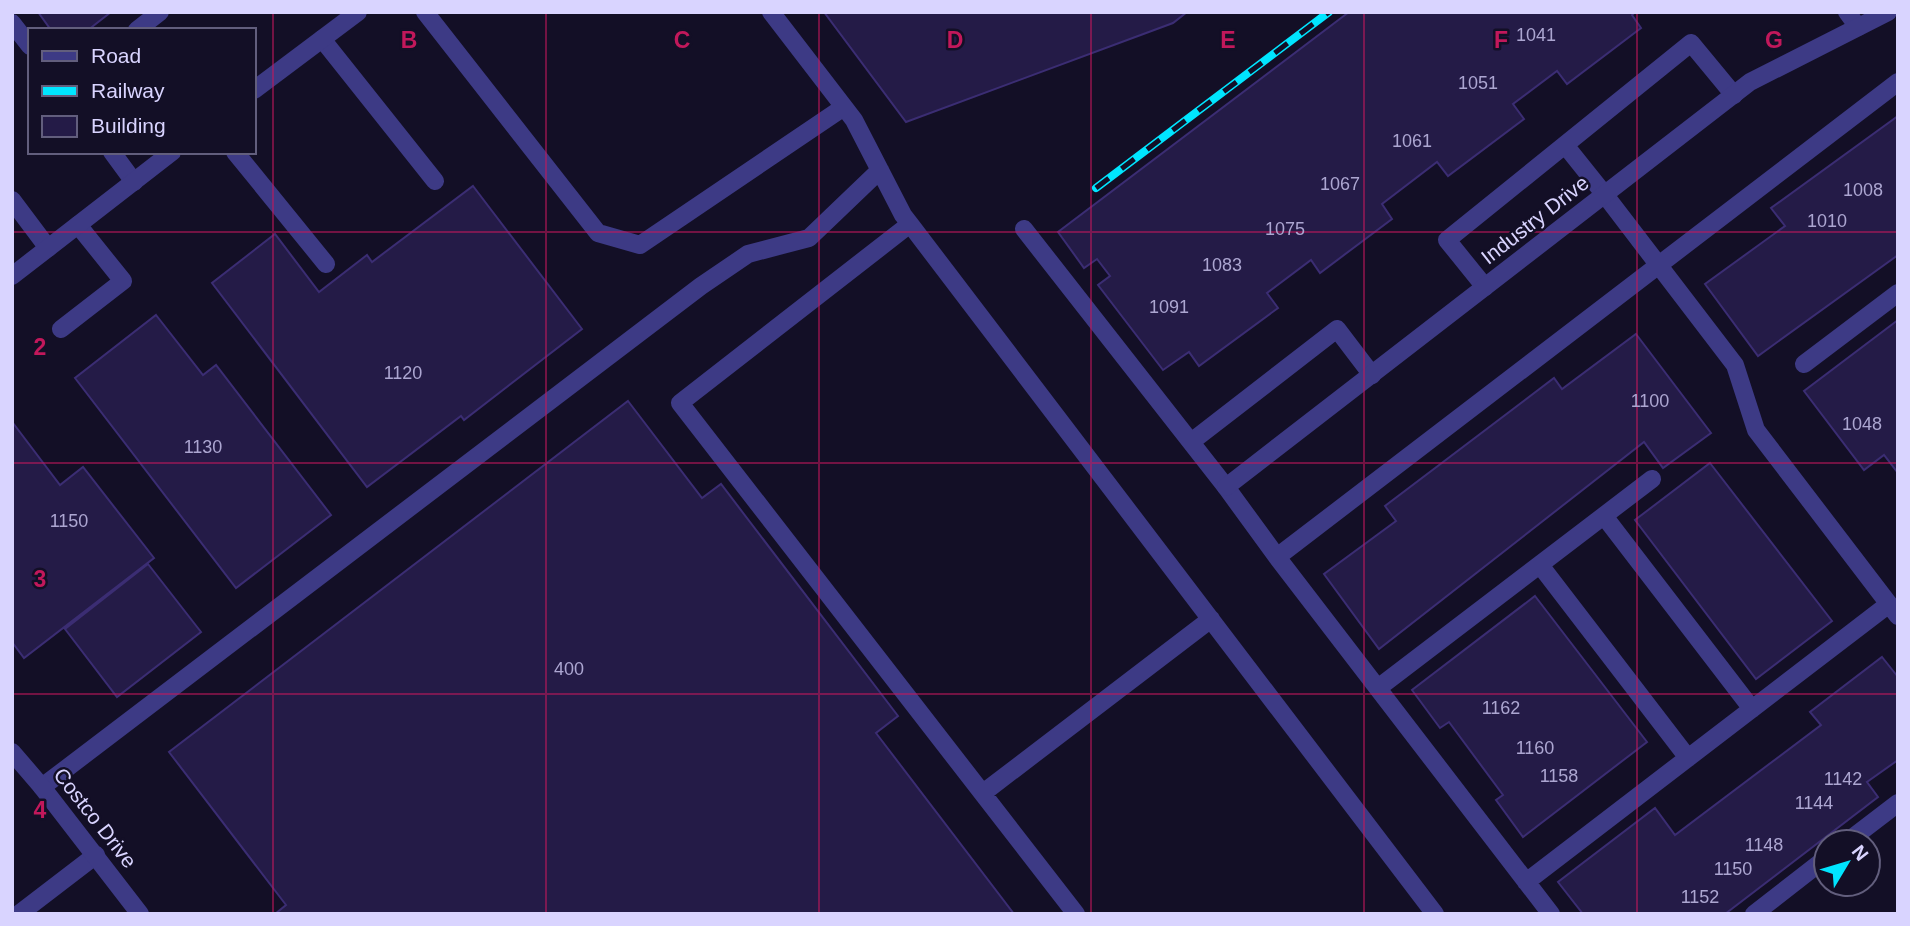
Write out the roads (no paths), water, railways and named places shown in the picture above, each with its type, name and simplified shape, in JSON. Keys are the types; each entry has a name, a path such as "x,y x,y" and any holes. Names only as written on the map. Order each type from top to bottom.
{"street":[{"path":"140,28 160,12"},
{"path":"256,88 358,12"},
{"path":"425,12 598,233 640,245 844,107"},
{"path":"771,12 854,120 910,225 1435,914"},
{"path":"1847,12 1858,27"},
{"name":"Industry Drive","path":"1226,487 1751,82 1888,12"},
{"path":"12,23 28,43"},
{"path":"322,39 435,181"},
{"path":"1485,287 1447,240 1691,43 1734,95"},
{"path":"1277,557 1898,82"},
{"path":"1526,882 1752,709 1893,610 1756,430 1735,365 1565,145"},
{"path":"113,154 134,182"},
{"path":"12,276 169,154"},
{"path":"237,154 326,264"},
{"path":"42,787 701,286 748,254 809,238 880,170"},
{"path":"12,200 48,248"},
{"path":"61,329 123,281 78,225"},
{"path":"910,225 680,403 1076,914"},
{"path":"1024,229 1226,487 1550,914"},
{"path":"1804,364 1898,293"},
{"path":"1191,442 1337,329 1372,374"},
{"path":"1378,688 1651,479"},
{"path":"1604,516 1752,709"},
{"path":"1540,565 1688,758"},
{"path":"983,793 1211,619"},
{"name":"Costco Drive","path":"12,752 140,914"},
{"path":"1865,828 1898,803"},
{"path":"30,910 96,855"},
{"path":"1754,914 1812,869"}],"railway":[{"path":"1096,188 1329,12"}]}
